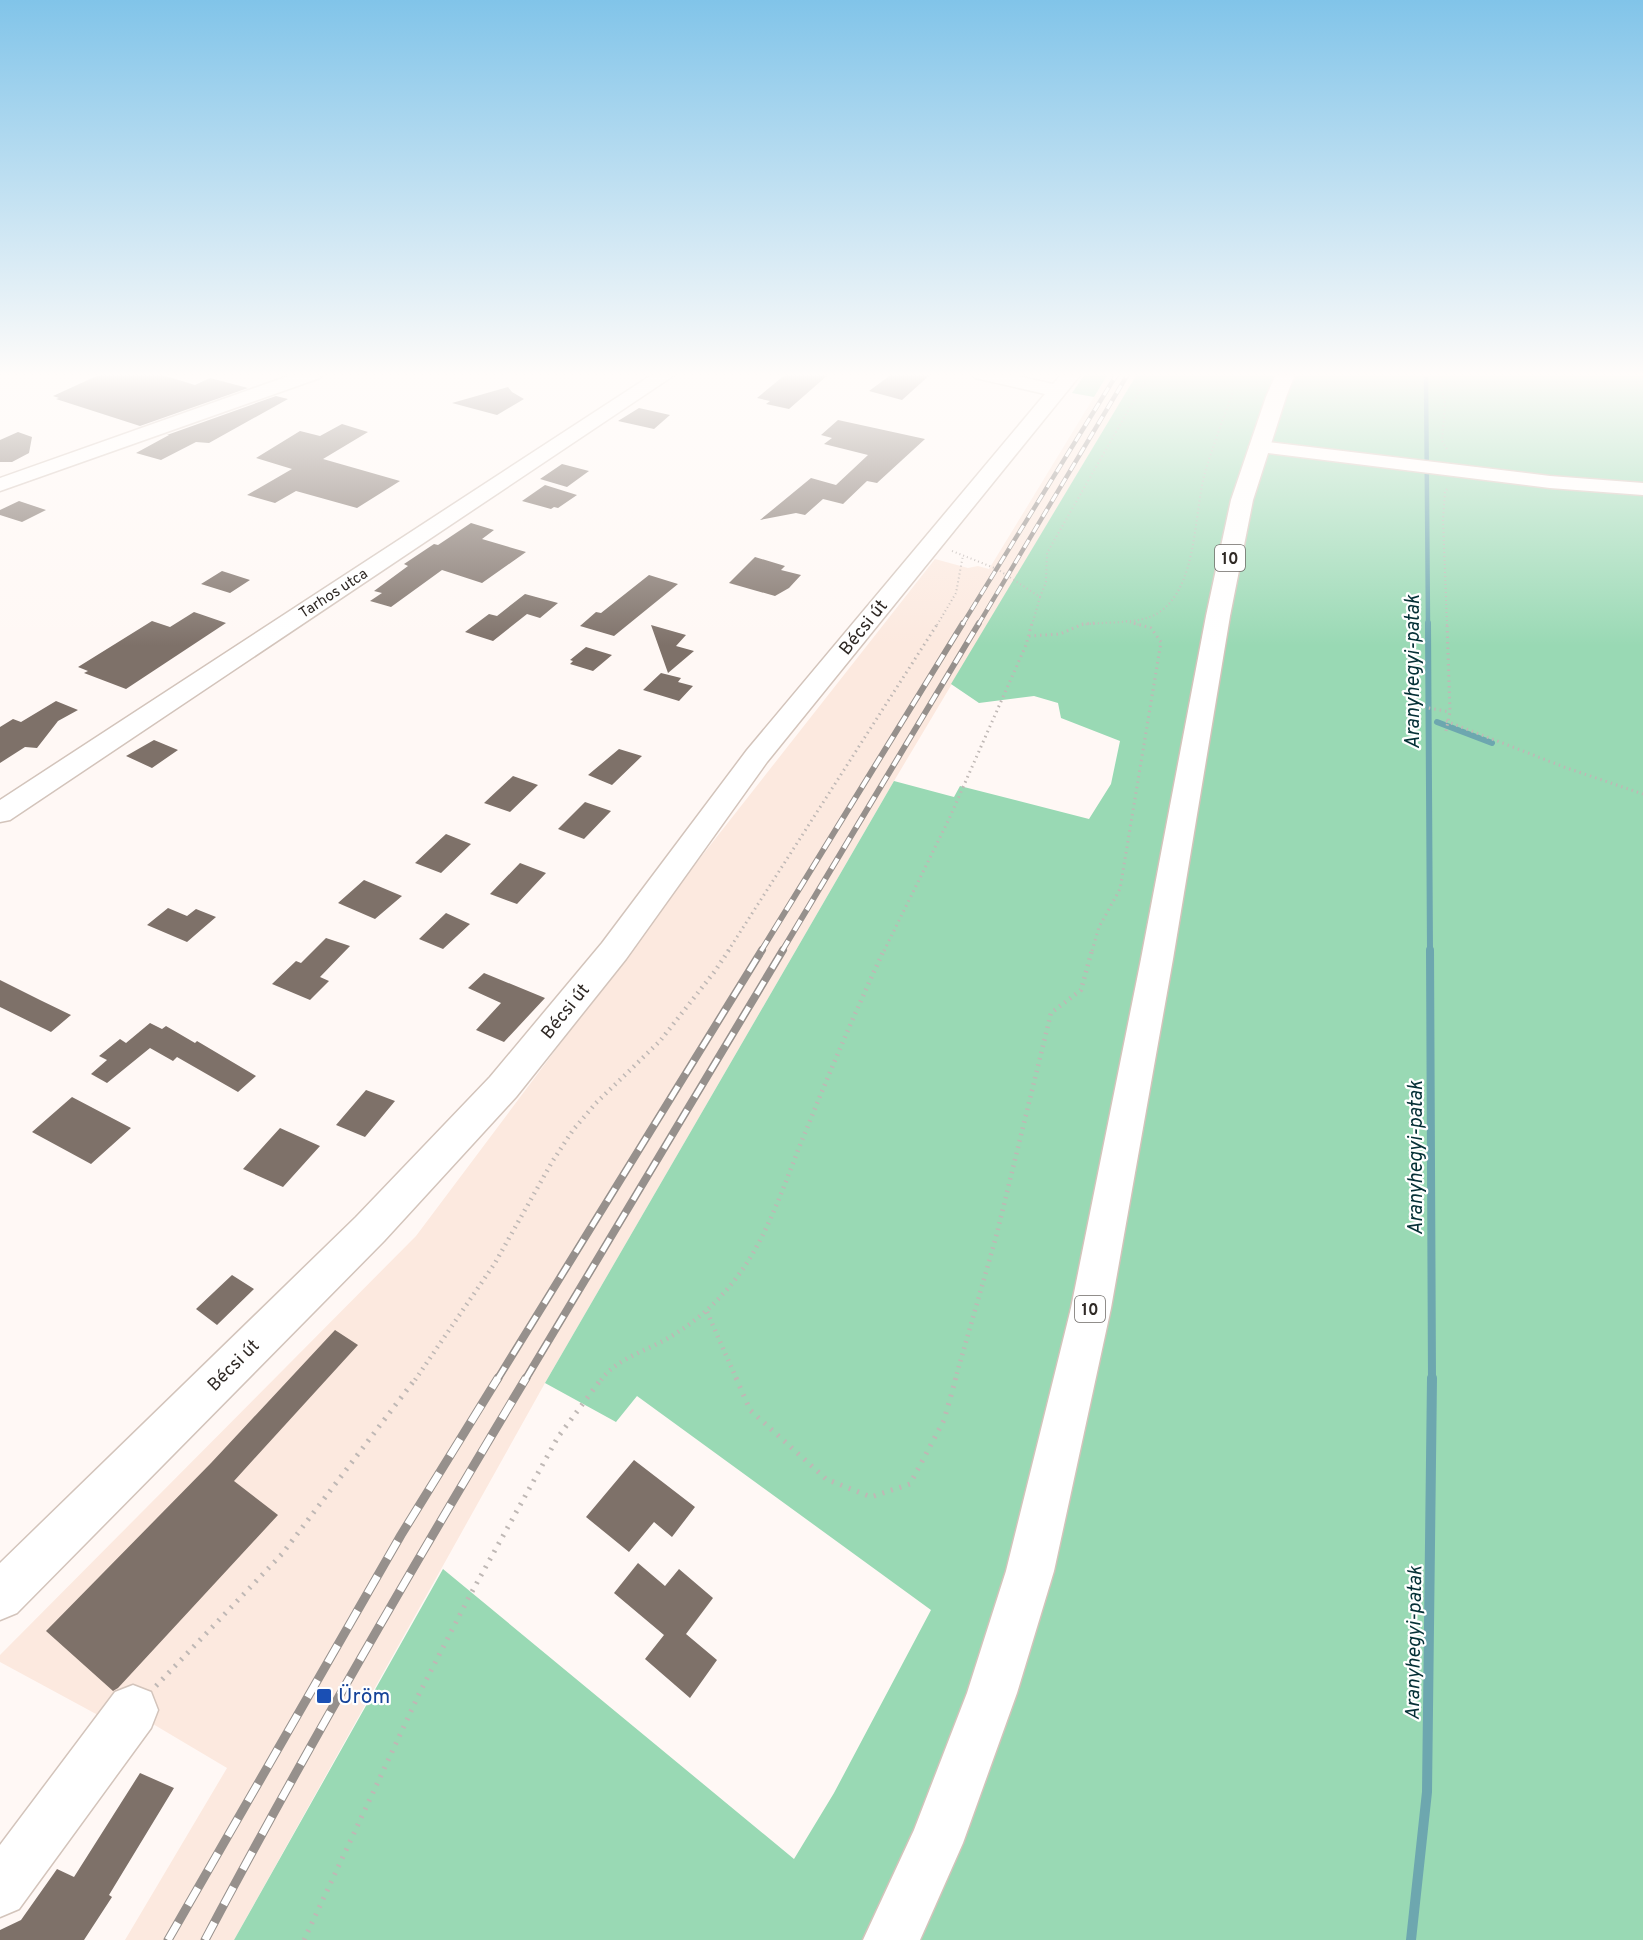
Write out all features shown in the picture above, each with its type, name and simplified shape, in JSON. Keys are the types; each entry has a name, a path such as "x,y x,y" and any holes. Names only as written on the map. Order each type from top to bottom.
{"street":[{"path":"0,485 58,465"},
{"name":"Tarhos utca","path":"0,813 529,465"},
{"name":"Bécsi út","path":"0,1596 370,1229 503,1087 614,951 757,756 997,465"},
{"name":"10","path":"891,1940 936,1843 992,1693 1030,1571 1090,1308 1157,959 1210,656 1242,501 1253,465"},
{"path":"1409,465 1560,483 1643,489"},
{"path":"0,1890 133,1710"}],"path":[{"path":"304,1940 420,1692 469,1597 558,1437 605,1374 636,1353 669,1338 707,1312 738,1276 758,1242 845,1033 909,895 949,819 1029,636 1046,582 1047,553 1097,465"},
{"path":"1029,636 1060,634 1083,624 1126,621 1156,615 1173,602 1189,563 1207,465"},
{"path":"1446,730 1450,712 1443,519 1445,491 1468,472 1463,465"},
{"path":"931,544 997,569 1040,597"},
{"path":"133,1710 282,1554 432,1357 495,1263 552,1162 573,1130 660,1041 716,971 948,608 956,593 963,555"},
{"path":"707,1312 750,1410 826,1479 871,1497 910,1484 944,1420 996,1237 1051,1013 1081,990 1099,927 1120,889 1161,642 1151,628 1126,621"},
{"path":"1418,705 1450,712"},
{"path":"1446,722 1643,794"}],"shaded area":[{"path":"1053,465 1083,465 894,781 545,1383 234,1940 125,1940 227,1768 121,1705 109,1721 0,1662 0,1655 416,1236 686,876 935,559 968,568 978,566 989,569"}],"green space":[{"path":"1083,465 1643,465 1643,1940 234,1940 443,1569 794,1859 834,1793 931,1610 637,1396 616,1422 545,1383 894,781 954,797 960,786 1089,819 1111,784 1120,741 1061,718 1058,703 1034,696 979,703 951,684"}],"building":[{"path":"277,465 342,465 400,481 357,508 296,491 275,503 247,495 292,469"},
{"path":"561,465 589,471 567,487 540,479"},
{"path":"858,465 897,465 877,483 867,481 843,504 823,499 805,515 796,513 760,520 811,478 836,485"},
{"path":"545,485 577,495 558,508 551,509 522,501"},
{"path":"19,501 46,510 22,522 0,515 0,510"},
{"path":"471,523 494,530 482,539 526,552 482,583 442,570 391,607 370,601 382,593 374,591 408,566 404,564"},
{"path":"755,557 785,566 781,570 801,575 789,588 775,596 729,583"},
{"path":"222,571 250,580 230,593 201,584"},
{"path":"649,575 678,584 614,636 580,626 596,612 601,613"},
{"path":"525,594 558,603 540,618 527,614 493,641 465,632 489,614 497,616"},
{"path":"194,612 226,623 126,689 84,673 88,671 78,667 152,621 170,627"},
{"path":"651,625 686,635 676,646 694,651 668,673"},
{"path":"586,647 612,655 593,671 570,664 573,661 570,660"},
{"path":"661,673 681,678 678,682 693,686 679,701 643,690"},
{"path":"56,701 78,710 58,721 37,748 25,747 0,763 0,727 13,719 21,722"},
{"path":"154,740 178,750 152,768 126,756"},
{"path":"619,749 642,756 612,785 588,775"},
{"path":"513,776 538,785 510,812 484,803"},
{"path":"585,802 611,811 584,839 558,829"},
{"path":"446,834 471,844 441,873 415,863"},
{"path":"520,863 546,873 517,904 490,894"},
{"path":"364,880 402,896 375,919 338,903"},
{"path":"168,908 187,916 196,909 216,917 187,942 147,925"},
{"path":"446,913 470,924 443,949 419,939"},
{"path":"326,938 350,946 320,977 329,981 310,1000 272,984 296,961 301,963"},
{"path":"484,973 545,998 504,1042 476,1030 501,1003 468,988"},
{"path":"0,980 71,1015 51,1032 0,1007"},
{"path":"150,1023 162,1029 166,1026 195,1043 197,1041 256,1076 238,1092 177,1057 173,1061 150,1048 107,1083 91,1074 107,1060 99,1056 120,1039 126,1043"},
{"path":"366,1090 395,1101 365,1137 336,1125"},
{"path":"72,1097 131,1128 91,1164 32,1132"},
{"path":"280,1128 320,1146 283,1187 243,1169"},
{"path":"232,1275 254,1289 217,1325 196,1309"},
{"path":"335,1330 358,1345 234,1481 278,1515 113,1691 46,1631 211,1463"},
{"path":"634,1460 695,1507 672,1537 654,1522 629,1552 586,1517"},
{"path":"638,1563 665,1586 679,1569 713,1598 686,1634 717,1660 690,1698 645,1659 664,1635 614,1593"},
{"path":"140,1773 174,1788 109,1895 112,1897 84,1940 0,1940 0,1930 21,1920 57,1869 74,1877"}],"waterway":[{"name":"Aranyhegyi-patak","path":"1427,465 1428,625"},
{"name":"Aranyhegyi-patak","path":"1428,623 1430,951"},
{"path":"1437,722 1492,743"},
{"name":"Aranyhegyi-patak","path":"1430,950 1432,1379"},
{"name":"Aranyhegyi-patak","path":"1411,1940 1427,1792 1432,1379"}],"railway":[{"path":"962,625 1061,465"},
{"path":"978,625 1074,465"},
{"path":"761,951 963,623"},
{"path":"782,951 979,623"},
{"path":"497,1380 762,950"},
{"path":"525,1380 783,950"},
{"path":"168,1940 401,1535 498,1378"},
{"path":"205,1940 362,1657 526,1378"}],"place":[{"name":"Üröm","path":"324,1696"}]}
